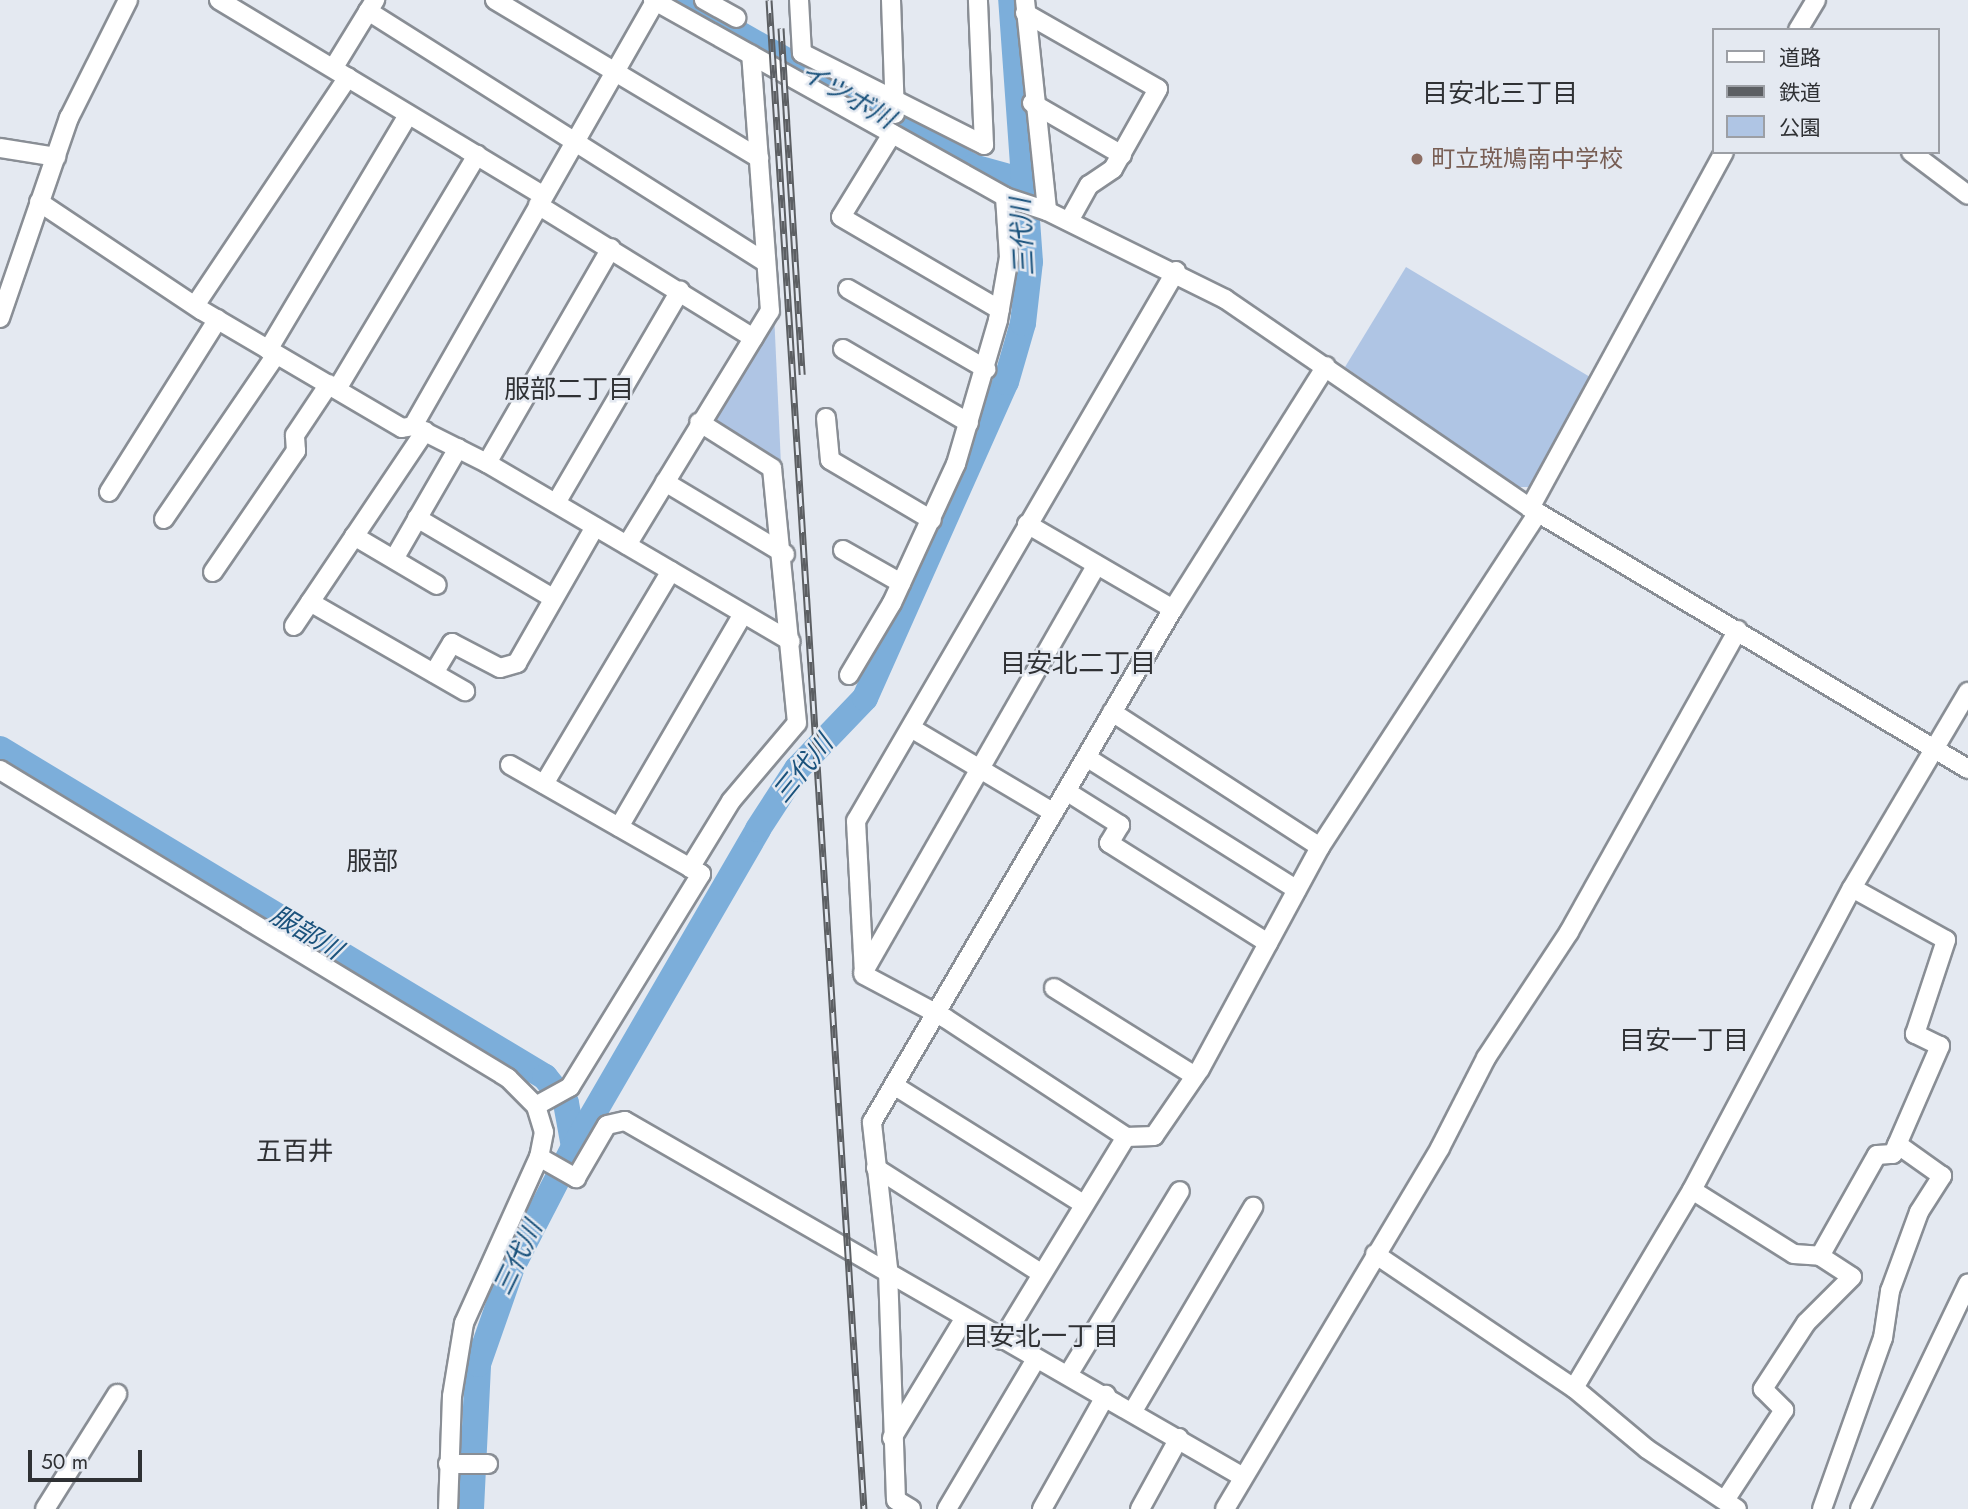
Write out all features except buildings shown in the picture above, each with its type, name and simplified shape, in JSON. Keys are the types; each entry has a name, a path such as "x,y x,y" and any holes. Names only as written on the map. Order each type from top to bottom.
{"street":[{"path":"0,318 55,157 97,53 128,0"},
{"path":"219,0 477,155 611,248 753,338"},
{"path":"495,0 759,158"},
{"path":"294,626 354,536 419,428 611,70 654,0 1005,197 1047,211 1175,271 1326,366 1534,510 1968,769"},
{"path":"704,0 736,18"},
{"path":"799,0 802,53 899,107"},
{"path":"891,0 899,107 842,217 1000,310"},
{"path":"899,107 907,103 985,145 978,0"},
{"path":"1799,28 1816,0"},
{"path":"196,304 341,72 371,5 573,140 764,261"},
{"path":"1025,6 1032,103 1047,211"},
{"path":"1025,6 1158,89 1122,155 1089,186 1069,221"},
{"path":"627,545 699,422 770,310 764,261 751,55"},
{"path":"1032,103 1122,155"},
{"path":"164,519 272,352 408,115"},
{"path":"0,148 55,157"},
{"path":"863,973 1126,1136 1154,1136 1195,1076 1320,847 1534,510 1723,154"},
{"path":"1914,154 1968,195"},
{"path":"213,572 296,451 295,435 333,386 477,155"},
{"path":"849,676 901,583 932,520 970,423 1000,310 1009,257 1005,197"},
{"path":"39,202 218,319 402,429 419,428 487,463 791,641"},
{"path":"487,463 611,248"},
{"path":"863,973 856,821 1175,271"},
{"path":"848,289 986,369"},
{"path":"556,503 680,291"},
{"path":"109,492 218,319"},
{"path":"842,349 970,423"},
{"path":"911,1509 896,1500 888,1268 872,1122 1173,609 1326,366"},
{"path":"826,418 830,460 932,520"},
{"path":"690,868 731,801 797,723 785,554 772,468 699,422"},
{"path":"394,559 458,448"},
{"path":"665,482 785,554"},
{"path":"417,518 553,598"},
{"path":"1027,524 1173,609"},
{"path":"434,673 453,643 500,668 517,663 595,527"},
{"path":"354,536 437,584"},
{"path":"843,550 901,583"},
{"path":"863,973 978,768 1097,565"},
{"path":"544,784 671,571"},
{"path":"310,602 465,691"},
{"path":"619,827 743,614"},
{"path":"1225,1509 1375,1254 1486,1058 1569,932 1738,630"},
{"path":"1574,1388 1692,1190 1852,888 1968,692"},
{"path":"1112,712 1320,847"},
{"path":"911,728 1054,813"},
{"path":"1086,757 1297,890"},
{"path":"510,765 701,874 570,1087 540,1104"},
{"path":"0,770 508,1078 540,1104 544,1132 541,1158 464,1323 448,1509"},
{"path":"1066,791 1120,825 1109,843 1268,943"},
{"path":"1820,1256 1877,1155 1893,1154 1940,1046 1915,1034 1946,940 1852,888"},
{"path":"1054,988 1195,1076"},
{"path":"895,1086 1083,1203"},
{"path":"541,1158 576,1178 607,1125 625,1121 888,1268 964,1319 1106,1395 1243,1477"},
{"path":"1002,1340 1126,1136"},
{"path":"1822,1509 1883,1338 1890,1291 1919,1212 1942,1176 1897,1144"},
{"path":"876,1168 1041,1273"},
{"path":"1375,1254 1574,1388 1647,1448 1732,1503 1784,1410 1763,1389 1806,1323 1852,1277 1820,1256 1794,1254 1692,1190"},
{"path":"1068,1375 1180,1191"},
{"path":"1133,1411 1253,1207"},
{"path":"1860,1509 1968,1284"},
{"path":"892,1438 964,1319"},
{"path":"947,1509 1036,1359"},
{"path":"45,1509 117,1394"},
{"path":"1042,1509 1106,1395"},
{"path":"1140,1509 1179,1438"},
{"path":"450,1464 486,1464"}],"green space":[{"path":"1406,267 1590,377 1531,487 1518,487 1345,367"},
{"path":"774,313 781,465 707,419"}],"waterway":[{"name":"イツボ川","path":"680,0 973,167 1020,180"},
{"name":"三代川","path":"471,1509 478,1364 512,1267 574,1147 758,829 797,769 865,698 1006,382 1023,323 1030,262 1011,0"},
{"name":"服部川","path":"0,749 545,1077 566,1103 574,1147"}],"railway":[{"path":"769,0 864,1509"},
{"path":"781,28 802,374"}],"place":[{"name":"町立斑鳩南中学校","path":"1417,159"}],"district":[{"name":"目安北三丁目","path":"1500,94"},
{"name":"服部二丁目","path":"569,390"},
{"name":"目安北二丁目","path":"1078,664"},
{"name":"服部","path":"372,862"},
{"name":"目安一丁目","path":"1684,1041"},
{"name":"五百井","path":"295,1152"},
{"name":"目安北一丁目","path":"1041,1337"}]}
